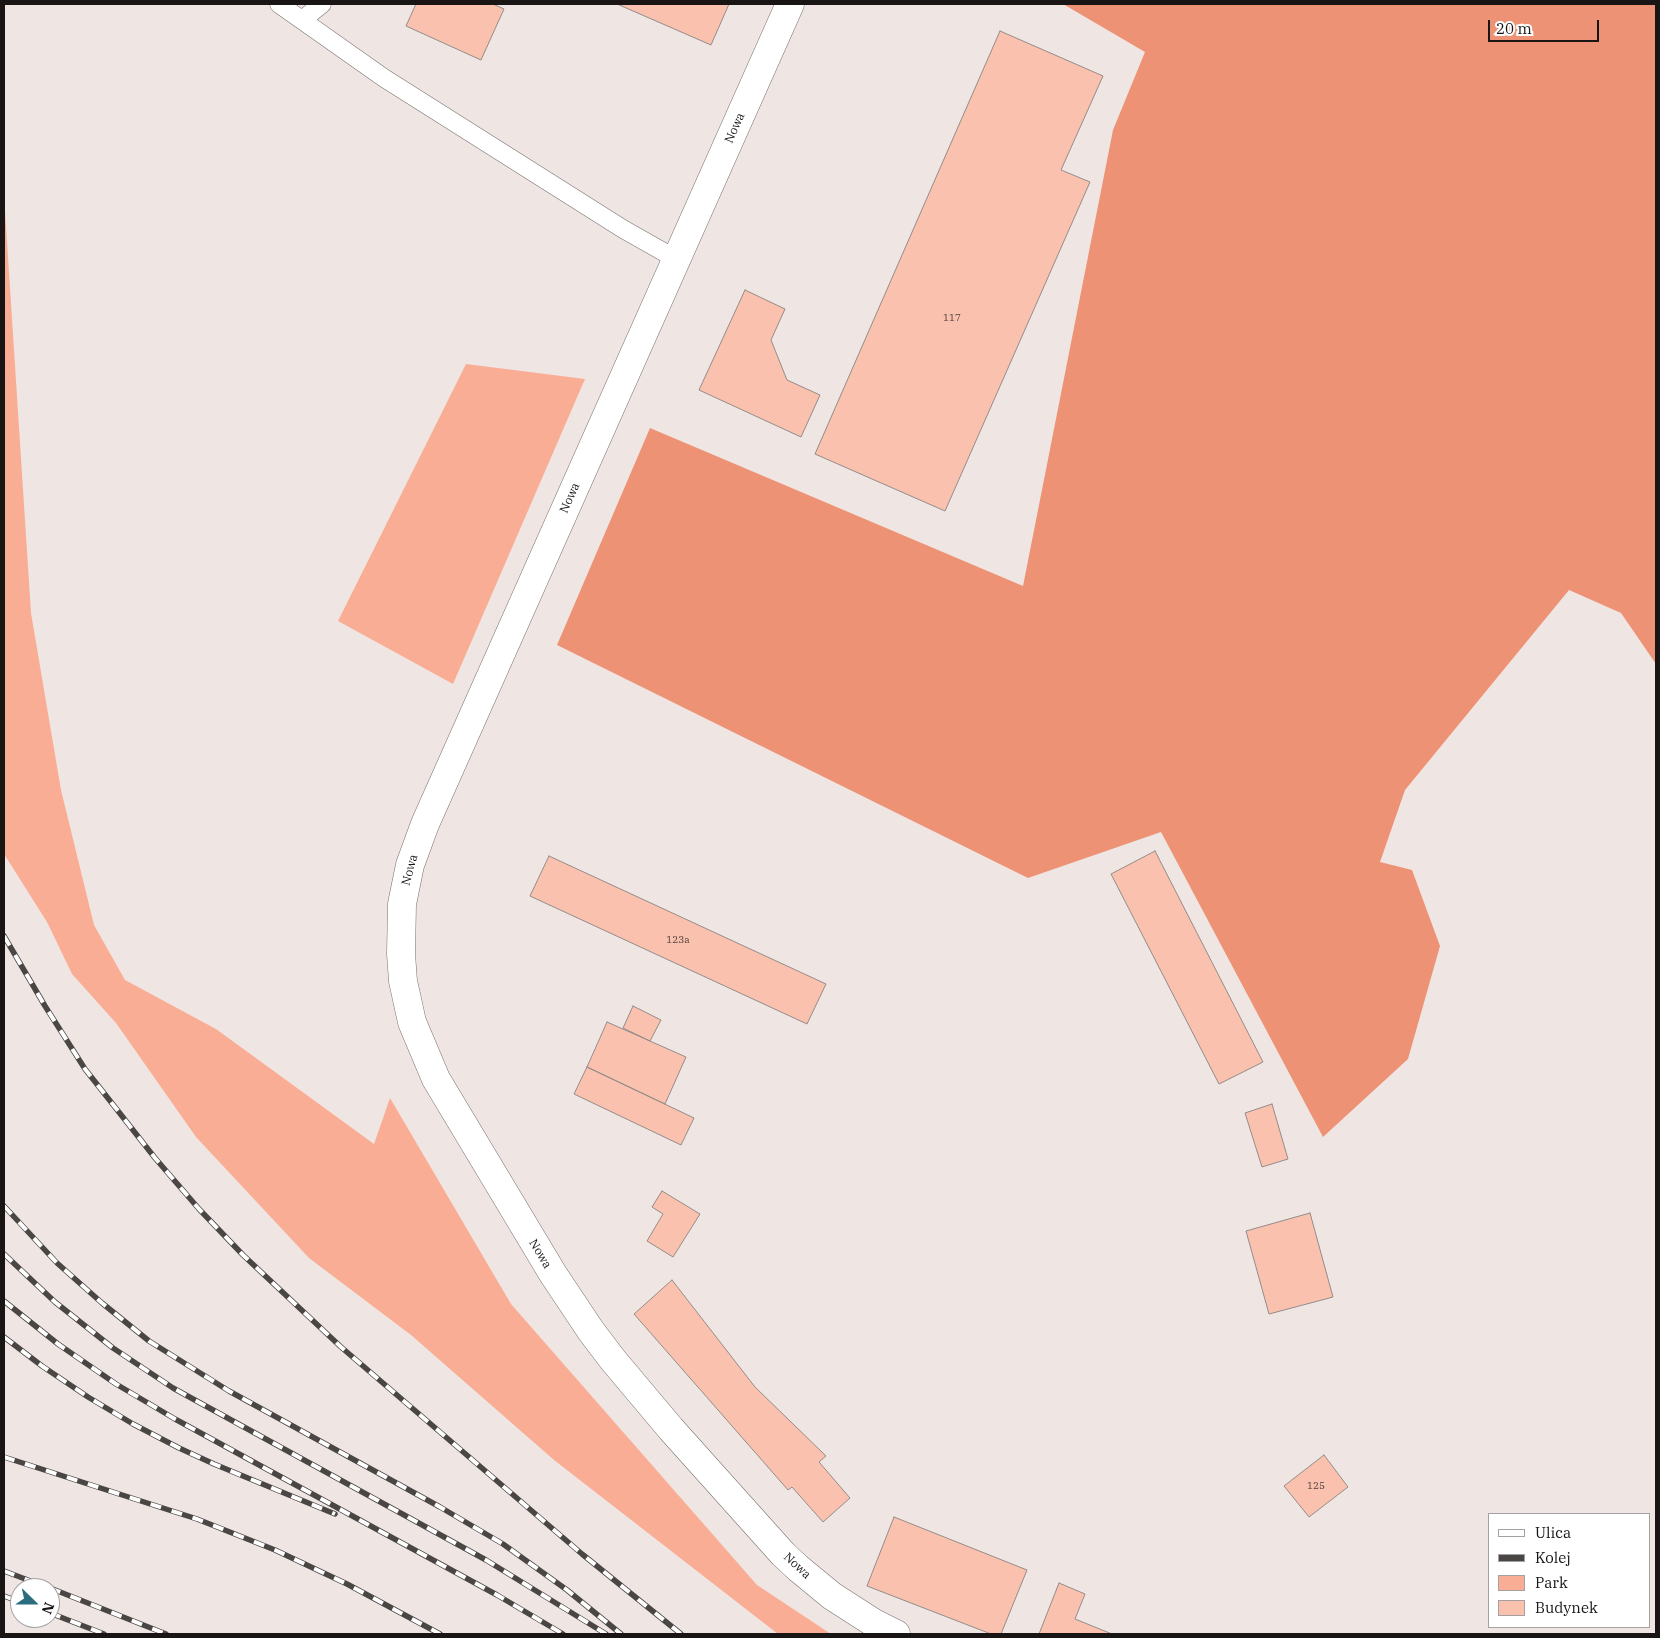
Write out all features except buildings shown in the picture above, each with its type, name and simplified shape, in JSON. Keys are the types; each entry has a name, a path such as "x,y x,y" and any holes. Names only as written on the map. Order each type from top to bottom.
{"street":[{"name":"Nowa","path":"790,4 418,841 410,865 402,904 400,939 403,981 416,1034 436,1079 553,1274 613,1360 767,1538 793,1564 832,1596 896,1634"}],"lane":[{"path":"279,4 384,78 624,229 676,259"},
{"path":"302,20 322,4"}],"green space":[{"path":"4,195 31,613 61,790 94,925 125,980 216,1029 374,1144 390,1098 511,1304 757,1585 831,1634 778,1634 554,1460 411,1335 309,1258 196,1137 116,1023 72,974 47,922 4,854"},
{"path":"466,364 585,379 453,684 338,621"}],"shaded area":[{"path":"1063,4 1656,4 1656,664 1621,613 1569,590 1405,790 1380,862 1412,870 1440,946 1408,1059 1323,1137 1161,832 1028,878 557,645 650,428 1023,586 1113,130 1145,52"}],"railway":[{"path":"4,936 85,1069 155,1158 199,1209 243,1255 341,1347 582,1554 681,1634"},
{"path":"4,1206 57,1263 149,1341 229,1391 440,1507 503,1544 567,1590 621,1634"},
{"path":"4,1254 55,1302 113,1348 173,1388 486,1560 606,1634"},
{"path":"4,1301 58,1344 116,1384 175,1419 497,1595 563,1634"},
{"path":"4,1337 42,1366 133,1424 214,1464 335,1514"},
{"path":"4,1457 197,1519 275,1550 347,1584 440,1634"},
{"path":"4,1571 23,1578"},
{"path":"60,1592 166,1634"},
{"path":"4,1596 10,1598"},
{"path":"60,1617 104,1634"}]}
